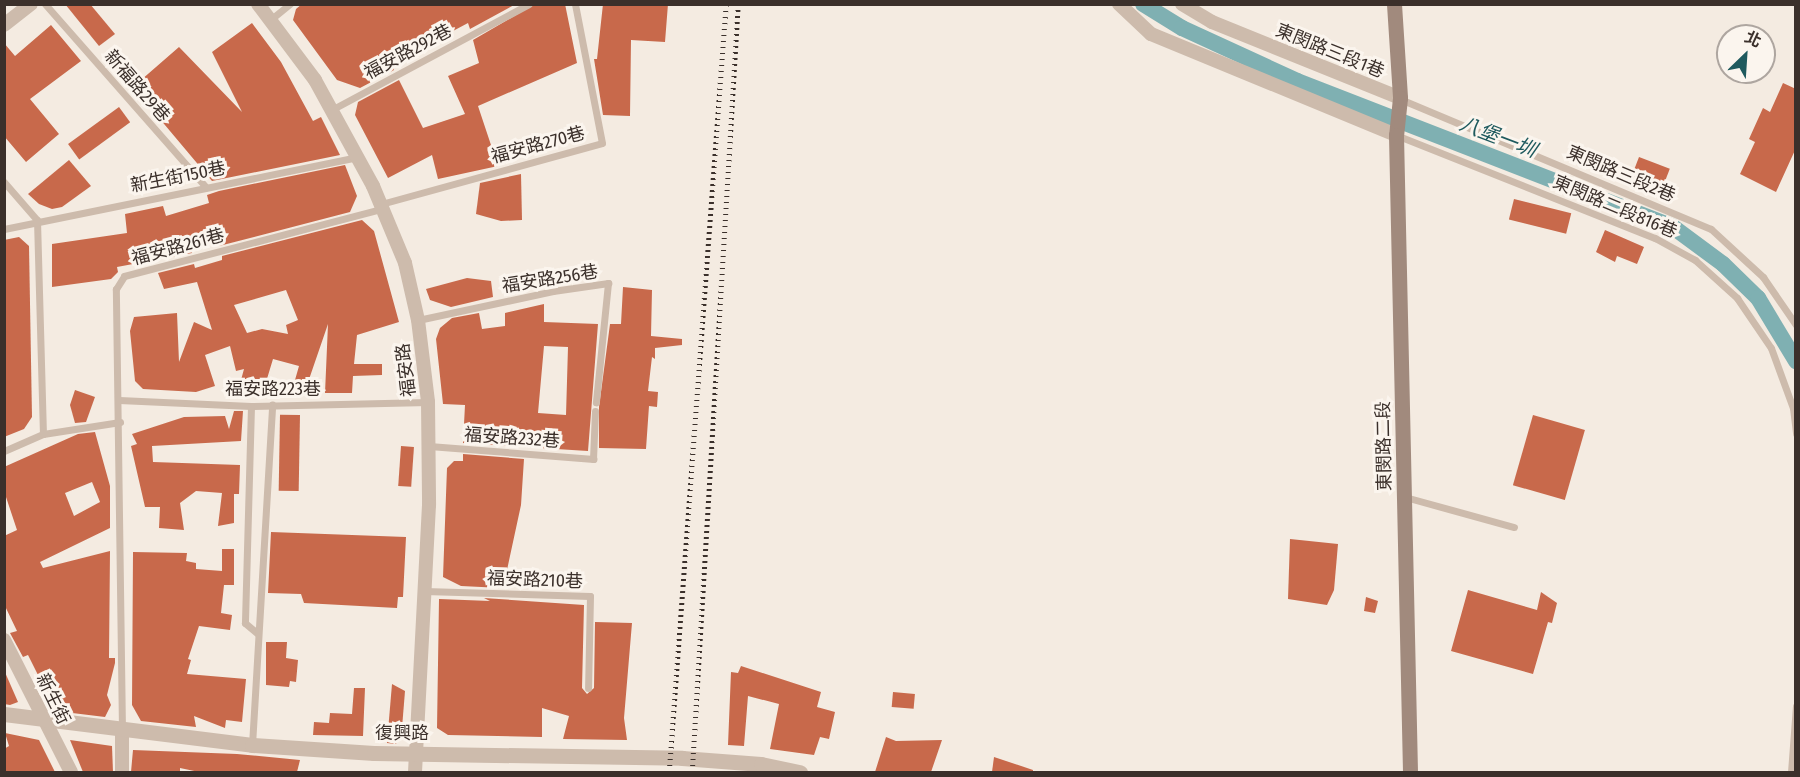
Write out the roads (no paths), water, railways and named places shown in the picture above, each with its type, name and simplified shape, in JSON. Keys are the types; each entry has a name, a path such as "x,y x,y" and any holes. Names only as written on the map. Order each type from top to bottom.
{"main road":[{"name":"東閔路二段","path":"1394,4 1400,98 1397,127 1410,772"}],"street":[{"path":"4,25 31,4"},
{"name":"福安路","path":"258,4 333,109 358,157 382,206 405,263 418,320 428,402 429,446 415,772"},
{"path":"1119,4 1151,34 1397,127"},
{"name":"東閔路三段1巷","path":"1182,4 1212,22 1400,98"},
{"name":"新生街","path":"4,640 71,772"},
{"name":"復興路","path":"4,714 252,745 374,753 417,752 761,768 800,772"},
{"path":"122,730 122,772"}],"lane":[{"name":"新福路29巷","path":"45,4 206,187"},
{"path":"270,20 291,4"},
{"name":"福安路292巷","path":"333,109 529,4"},
{"name":"福安路270巷","path":"382,206 602,143 575,4"},
{"name":"東閔路三段2巷","path":"1400,98 1711,229 1763,277 1796,325"},
{"name":"東閔路二段816巷","path":"1397,127 1655,238 1695,260 1737,298 1771,348 1793,408 1796,434"},
{"name":"新生街150巷","path":"4,229 37,220 358,157"},
{"path":"4,182 37,220 43,434"},
{"name":"福安路261巷","path":"122,730 120,422 116,289 124,276 382,206"},
{"name":"福安路256巷","path":"418,320 553,291 608,283 596,402"},
{"name":"福安路223巷","path":"119,400 251,406 428,402"},
{"path":"252,745 272,405"},
{"path":"251,406 245,622 257,633"},
{"name":"福安路232巷","path":"429,446 593,459 595,411"},
{"path":"4,451 43,434 120,422"},
{"path":"1405,497 1514,527"},
{"name":"福安路210巷","path":"424,591 590,596 588,688"},
{"path":"1791,772 1796,706"}],"waterway":[{"name":"八堡一圳","path":"1143,4 1182,28 1297,81 1673,227 1723,264 1758,298 1796,361"}],"railway":[{"path":"669,772 726,4"},
{"path":"692,772 738,4"}]}
